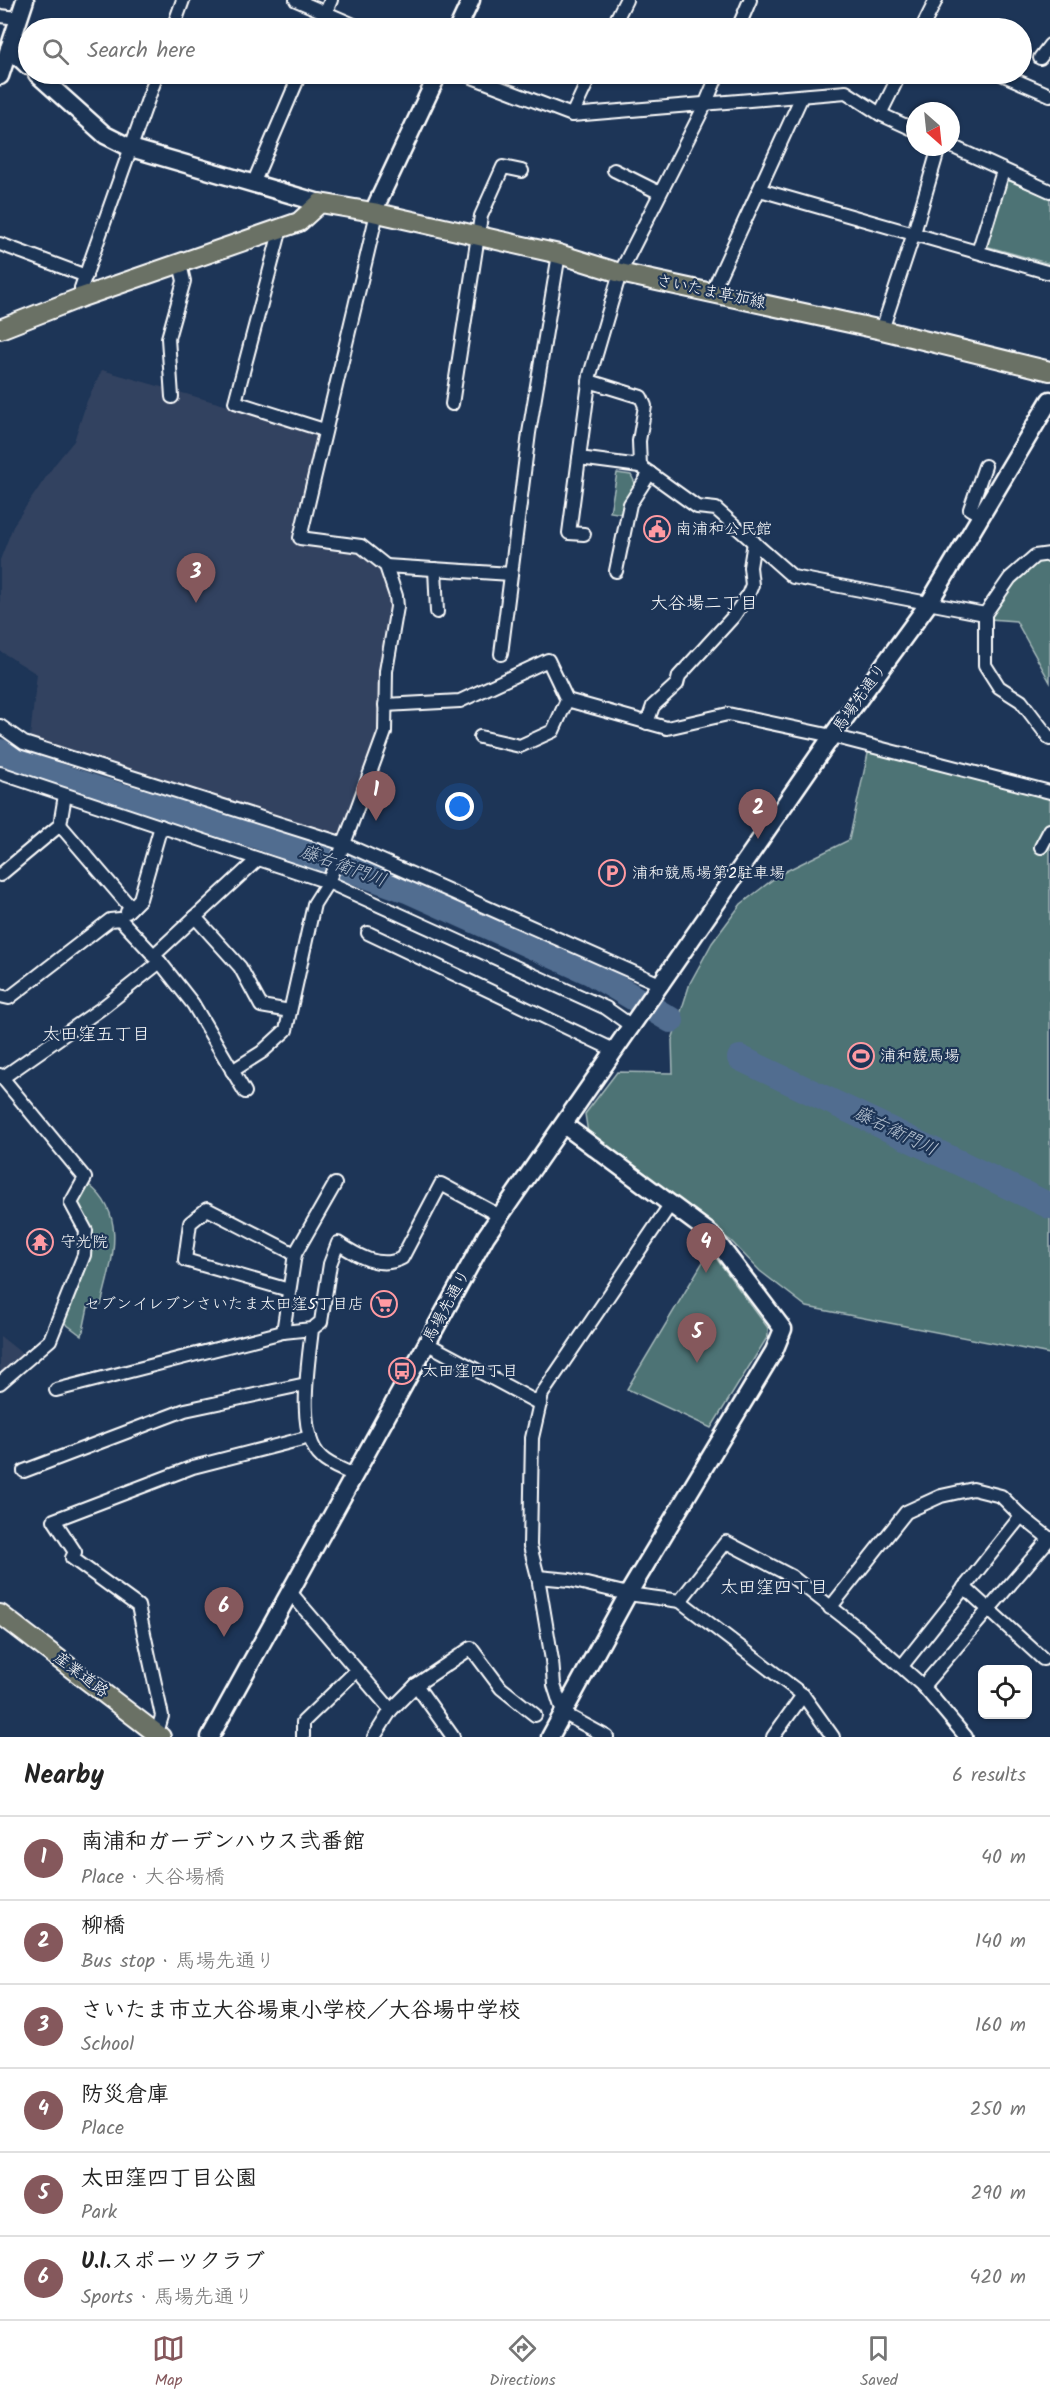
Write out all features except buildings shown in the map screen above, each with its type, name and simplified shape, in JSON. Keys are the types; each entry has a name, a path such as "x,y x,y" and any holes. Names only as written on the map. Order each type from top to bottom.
{"main road":[{"name":"さいたま草加線","path":"320,203 375,212 559,254 620,273 882,330 1050,371"},
{"path":"0,329 82,297 299,222 320,203"},
{"name":"産業道路","path":"0,1614 159,1735"}],"street":[{"path":"0,76 25,0"},
{"path":"177,18 183,0"},
{"path":"296,0 337,18"},
{"path":"323,18 331,0"},
{"path":"463,18 471,0"},
{"path":"617,18 626,0"},
{"path":"742,18 750,0"},
{"path":"927,18 936,0"},
{"path":"0,16 18,18"},
{"path":"1040,58 1050,45"},
{"path":"9,48 18,57"},
{"path":"48,84 105,135 131,148 320,203"},
{"path":"82,297 81,288 153,84"},
{"path":"253,184 296,84"},
{"path":"232,1071 262,1052 286,1030 314,904 329,879 343,847 385,732 386,671 397,608 396,596 386,566 361,546 300,538 375,212 433,84"},
{"path":"490,84 572,116 846,92 880,114 906,126"},
{"path":"572,116 586,84"},
{"path":"584,534 569,533 589,381 620,273 714,84"},
{"path":"880,114 895,84"},
{"path":"1024,84 1050,95"},
{"path":"712,292 802,96"},
{"path":"960,150 1050,191"},
{"path":"882,330 936,156"},
{"path":"452,404 481,216 503,167 522,171"},
{"path":"614,170 660,193"},
{"path":"978,252 1003,171"},
{"path":"760,190 1050,273"},
{"path":"281,228 235,402 324,430"},
{"path":"0,244 86,276"},
{"path":"501,654 529,433 559,254"},
{"path":"172,397 168,338 184,281 180,264"},
{"path":"589,381 641,397 645,406 639,441 645,470 630,504 616,571"},
{"name":"馬場先通り","path":"210,1737 486,1236 832,736 929,603 1050,400"},
{"path":"579,458 645,470 697,507 716,509 793,577 985,614"},
{"path":"981,514 970,509 985,466"},
{"path":"646,723 653,706 677,684 679,676 733,617 748,595 752,585 750,567 754,542"},
{"path":"1050,554 1035,556 1010,578 985,614 985,664 999,687 1021,701 1050,739"},
{"path":"386,566 511,574"},
{"path":"435,569 437,612"},
{"path":"385,705 460,701 548,660 567,700 646,723 667,728 728,714 832,736 1050,792"},
{"path":"480,737 520,746 553,731 567,700"},
{"path":"0,726 24,743 343,847 660,987"},
{"path":"0,773 258,859 329,879 636,1022"},
{"path":"0,875 60,825 65,795"},
{"path":"60,825 131,908"},
{"path":"0,996 9,998 110,920 120,919 140,899 160,826"},
{"path":"1041,847 1050,830"},
{"path":"0,1383 50,1340 84,1255 86,1230 71,1203 85,1178 1,1076 102,1008 157,959 195,917 258,859"},
{"path":"195,917 240,967 261,1006 290,1011"},
{"path":"120,919 157,959 193,1004 245,1092"},
{"path":"368,933 616,1051"},
{"path":"550,1737 628,1594 774,1351 783,1329 711,1234 564,1125"},
{"path":"283,1332 295,1254 335,1184"},
{"path":"56,1390 283,1332 312,1329 321,1322 330,1264 338,1243 362,1258 393,1262 402,1258 441,1184 500,1216"},
{"path":"607,1737 563,1713 554,1685 538,1577 530,1546 532,1438 542,1394 670,1205"},
{"path":"289,1290 185,1260 190,1223 207,1209 295,1254"},
{"path":"312,1329 305,1405 310,1437 321,1457 355,1476"},
{"path":"426,1343 540,1404"},
{"path":"24,1471 185,1410 306,1384"},
{"path":"159,1735 162,1716 138,1606 72,1558 75,1552 54,1520 193,1467 310,1437"},
{"path":"830,1608 906,1512 941,1496 973,1489 1001,1496 1050,1539 923,1686"},
{"path":"902,1666 1021,1515"},
{"path":"680,1602 726,1542 791,1576 902,1666 923,1686 966,1737"},
{"path":"538,1577 570,1580 628,1594 680,1602 803,1695 833,1737"},
{"path":"964,1587 1043,1659"},
{"path":"290,1592 391,1710"},
{"path":"374,1737 391,1710 416,1685 471,1648 501,1688 535,1716"},
{"path":"303,1737 303,1722 356,1671"},
{"path":"416,1685 453,1737"},
{"path":"773,1737 803,1695"}],"shaded area":[{"path":"102,370 315,431 319,437 294,540 300,545 359,552 378,567 391,595 380,733 366,764 343,835 338,838 30,737 37,674 0,651 0,560 14,524 55,464 74,441 87,401"},
{"path":"0,1336 24,1355 12,1361 0,1375"}],"green space":[{"path":"1010,181 1050,198 1050,264 989,247 987,244 1006,182"},
{"path":"617,473 631,475 635,483 623,514 610,512"},
{"path":"1050,560 1050,682 1016,621 990,619 1010,588 1035,563"},
{"name":"浦和競馬場","path":"869,749 1050,797 1050,1354 807,1307 760,1271 731,1241 588,1133 585,1114 617,1072 673,1073 672,1040 690,983 712,943 741,904 780,874 849,840"},
{"path":"89,1185 101,1197 109,1211 114,1241 101,1305 88,1307 82,1336 62,1321 90,1231 78,1202"},
{"path":"710,1250 768,1328 768,1336 711,1428 627,1389"}],"waterway":[{"name":"藤右衛門川","path":"0,752 29,766 96,789 258,836 407,890 592,973 671,1020"},
{"name":"藤右衛門川","path":"740,1058 1050,1206"}],"place":[{"name":"南浦和公民館","path":"657,529"},
{"name":"さいたま市立大谷場東小学校／大谷場中学校","path":"196,603"},
{"name":"南浦和ガーデンハウス弐番館","path":"376,821"},
{"name":"柳橋","path":"758,839"},
{"name":"浦和競馬場第2駐車場","path":"612,873"},
{"name":"浦和競馬場","path":"861,1056"},
{"name":"守光院","path":"40,1242"},
{"name":"防災倉庫","path":"706,1273"},
{"name":"セブンイレブンさいたま太田窪5丁目店","path":"384,1304"},
{"name":"太田窪四丁目公園","path":"697,1363"},
{"name":"太田窪四丁目","path":"402,1371"},
{"name":"U.I.スポーツクラブ","path":"224,1637"}],"district":[{"name":"大谷場二丁目","path":"704,604"},
{"name":"太田窪五丁目","path":"96,1035"},
{"name":"太田窪四丁目","path":"774,1588"}]}
